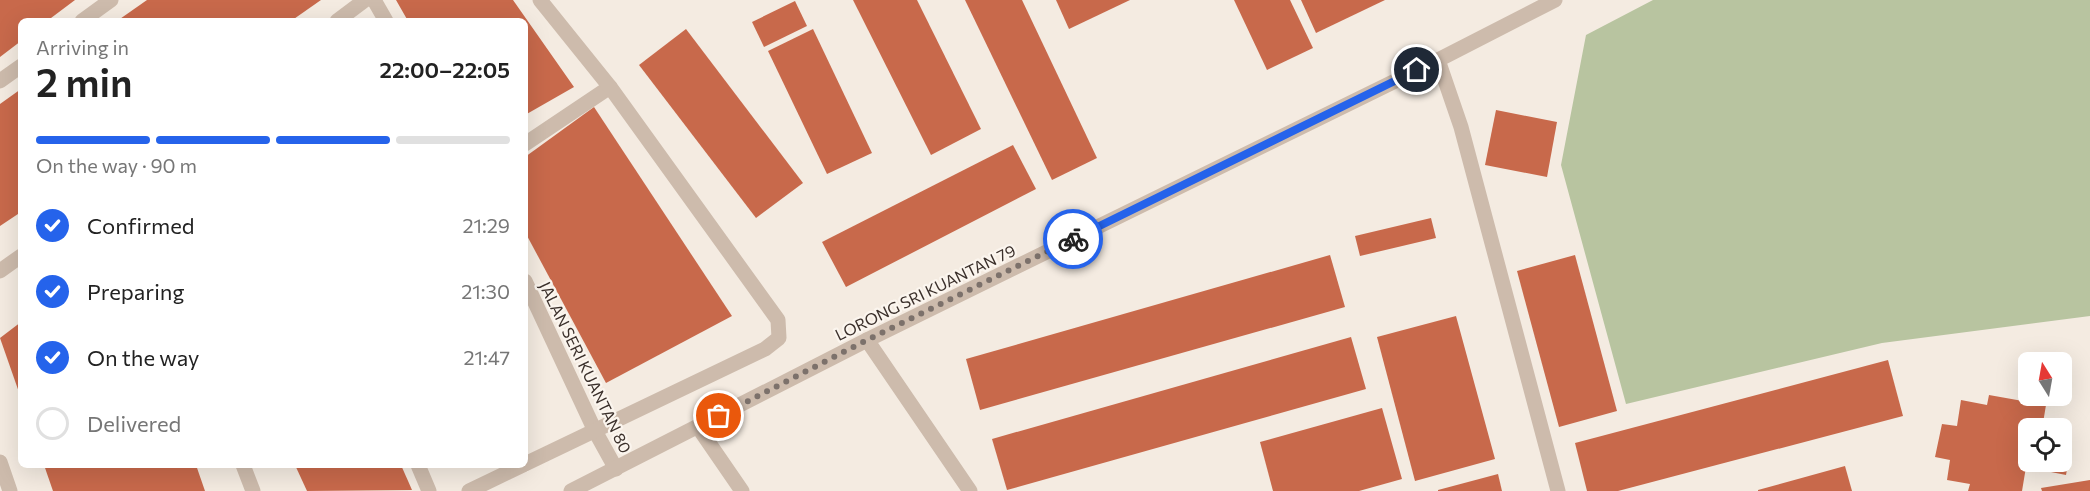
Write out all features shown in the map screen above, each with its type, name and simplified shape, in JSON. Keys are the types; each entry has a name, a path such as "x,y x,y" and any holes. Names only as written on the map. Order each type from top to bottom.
{"street":[{"path":"86,18 111,0"},
{"path":"342,18 365,0"},
{"path":"374,0 384,18"},
{"path":"528,463 765,349 779,338 778,320 610,87 540,0"},
{"name":"LORONG SRI KUANTAN 79","path":"570,491 867,340 1438,60 1555,0"},
{"path":"1438,60 1461,128 1558,491"},
{"path":"0,81 18,68"},
{"path":"528,142 610,87"},
{"path":"0,271 18,258"},
{"name":"JALAN SERI KUANTAN 80","path":"528,287 615,469"},
{"path":"867,340 970,491"},
{"path":"698,427 742,491"},
{"path":"0,462 10,491"},
{"path":"244,468 253,491"},
{"path":"419,468 429,491"},
{"path":"469,491 518,468"}],"green space":[{"path":"1653,0 2090,0 2090,316 1882,343 1626,404 1561,165 1586,35"}],"building":[{"path":"0,0 75,0 51,18 18,18 18,43 0,57"},
{"path":"147,0 321,0 295,18 121,18"},
{"path":"396,0 513,0 526,18 406,18"},
{"path":"853,0 917,0 981,129 931,155"},
{"path":"965,0 1022,0 1097,158 1052,180"},
{"path":"1056,0 1130,0 1069,29"},
{"path":"1234,0 1290,0 1313,48 1267,70"},
{"path":"1301,0 1385,0 1316,33"},
{"path":"795,1 807,26 764,47 752,22"},
{"path":"528,21 574,87 528,113"},
{"path":"686,29 803,183 756,218 639,65"},
{"path":"813,29 872,153 827,174 768,51"},
{"path":"18,91 18,214 0,226 0,104"},
{"path":"594,107 732,316 606,383 528,238 528,155"},
{"path":"1496,110 1557,122 1547,177 1485,165"},
{"path":"1013,145 1036,189 846,287 822,242"},
{"path":"1431,218 1436,238 1360,256 1355,236"},
{"path":"1330,255 1345,307 980,410 966,359"},
{"path":"1575,255 1617,411 1559,427 1517,271"},
{"path":"1456,316 1495,459 1415,481 1377,337"},
{"path":"18,324 18,389 0,338"},
{"path":"1351,337 1366,389 1007,490 992,439"},
{"path":"1888,360 1903,416 1618,491 1587,491 1575,443"},
{"path":"1989,395 2018,400 2018,406 2046,406 2044,418 2018,418 2018,472 2025,472 2022,491 1968,491 1970,484 1947,480 1950,460 1935,457 1942,424 1957,426 1961,400 1987,405"},
{"path":"1382,408 1402,479 1359,491 1273,491 1260,442"},
{"path":"1845,466 1852,491 1758,491 1758,490"},
{"path":"45,468 197,468 205,491 53,491"},
{"path":"296,468 402,468 412,490 307,491"},
{"path":"2051,472 2067,472 2066,475"},
{"path":"1498,474 1502,491 1438,491 1438,490"},
{"path":"2090,480 2090,491 2042,491 2041,488"}],"way so far":[{"path":"719,416 1073,239"}],"route":[{"path":"1073,239 1417,70"}]}
